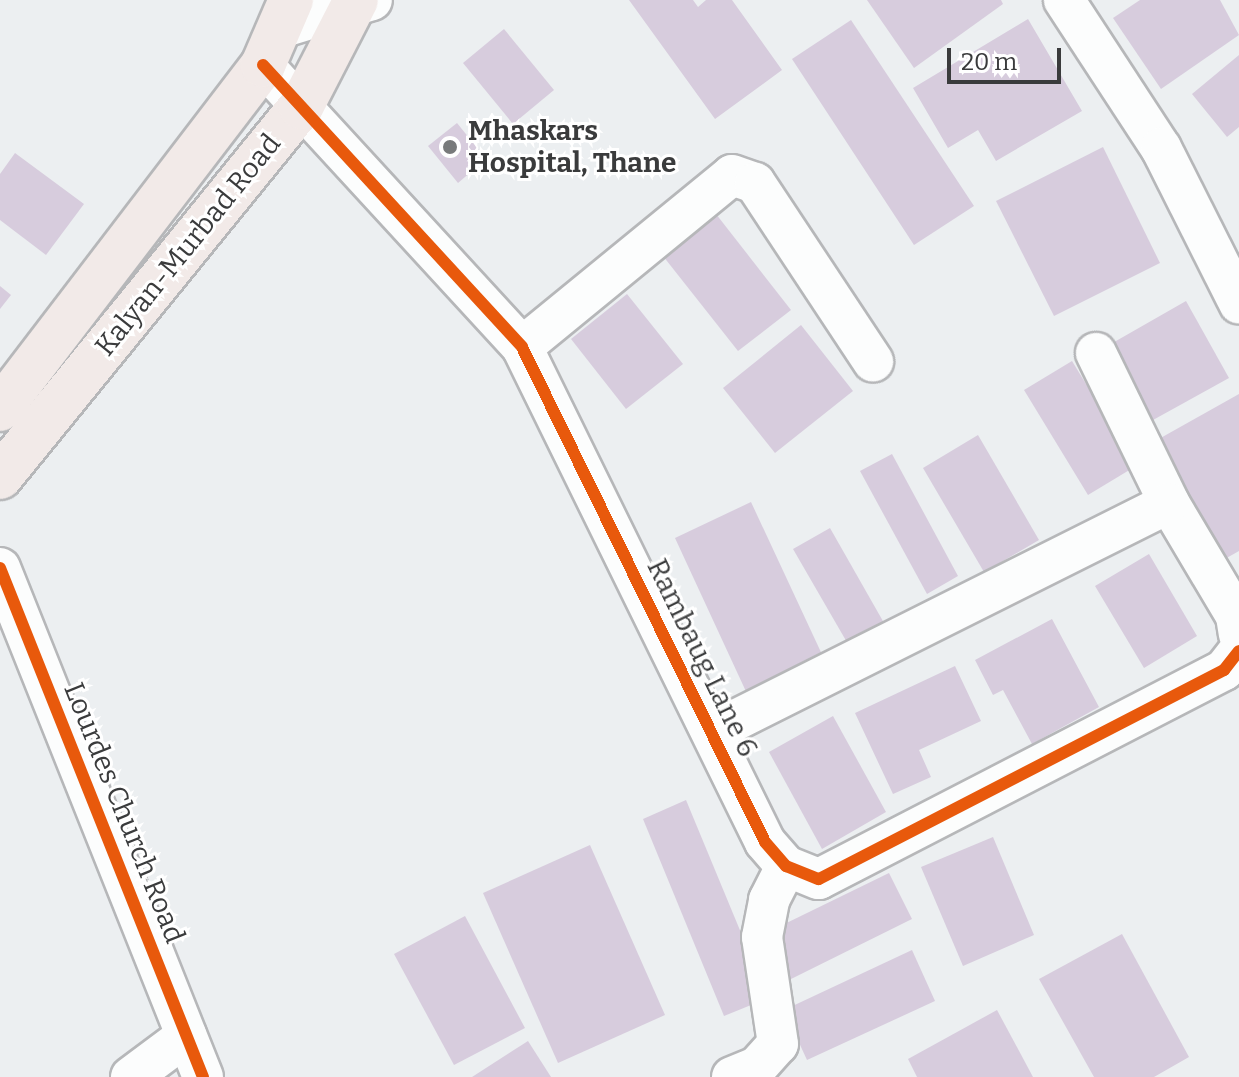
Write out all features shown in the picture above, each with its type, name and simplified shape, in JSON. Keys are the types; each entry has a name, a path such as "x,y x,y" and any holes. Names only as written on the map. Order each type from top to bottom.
{"main road":[{"name":"Kalyan-Murbad Road","path":"0,477 301,107 361,2"},
{"name":"Kalyan-Murbad Road","path":"0,409 34,368 278,31"},
{"path":"34,368 59,403"}],"street":[{"path":"1064,0 1161,148 1239,303"},
{"path":"278,31 361,2"},
{"name":"Rambaug Lane 6","path":"278,31 301,107 522,347 765,842 786,866"},
{"path":"522,347 732,175 755,183 873,361"},
{"path":"1096,353 1169,503 1231,591 1239,634"},
{"path":"712,732 1169,503"},
{"name":"Lourdes Church Road","path":"0,568 203,1077"},
{"path":"732,1077 757,1067 778,1044 762,937 769,900 786,866 819,879 1224,670 1239,651"},
{"path":"131,1077 186,1036"}],"building":[{"path":"629,0 693,0 698,7 706,0 732,0 782,70 715,119"},
{"path":"867,0 1001,0 1003,4 914,68"},
{"path":"1140,0 1220,0 1239,35 1161,89 1113,18"},
{"path":"1028,19 1082,111 996,161 978,130 948,148 913,88"},
{"path":"851,20 974,206 914,245 792,59"},
{"path":"504,29 554,90 513,124 463,63"},
{"path":"1239,55 1239,127 1227,137 1192,94"},
{"path":"457,123 486,159 458,183 428,146"},
{"path":"1103,147 1160,263 1054,316 996,201"},
{"path":"15,153 84,204 46,255 0,220 0,174"},
{"path":"716,214 791,310 738,351 663,256"},
{"path":"0,286 11,295 0,309"},
{"path":"627,294 683,364 626,409 571,339"},
{"path":"1186,301 1229,378 1144,425 1102,349"},
{"path":"801,325 853,391 775,453 723,388"},
{"path":"1072,361 1136,466 1088,495 1024,390"},
{"path":"1239,394 1239,551 1223,560 1157,440"},
{"path":"978,435 1039,540 984,572 923,468"},
{"path":"892,454 958,576 927,594 860,471"},
{"path":"751,502 826,663 749,698 675,538"},
{"path":"830,528 888,630 852,651 793,549"},
{"path":"1149,554 1197,636 1144,668 1095,586"},
{"path":"1052,619 1099,707 1032,744 1003,690 993,695 975,660"},
{"path":"955,666 981,721 919,750 931,777 893,794 855,713"},
{"path":"833,716 886,812 822,849 769,752"},
{"path":"686,800 768,998 724,1016 643,819"},
{"path":"993,837 1034,935 963,966 921,867"},
{"path":"590,845 665,1015 558,1063 483,893"},
{"path":"889,873 912,919 789,980 766,933"},
{"path":"465,916 525,1028 454,1065 394,954"},
{"path":"1122,934 1189,1057 1154,1077 1094,1077 1039,979"},
{"path":"912,950 935,1001 807,1060 784,1010"},
{"path":"997,1010 1033,1077 917,1077 908,1059"},
{"path":"528,1041 551,1077 472,1077"}],"cycle path":[{"path":"263,65 522,347 765,842 786,866 819,879 1224,670 1239,651"},
{"path":"0,568 203,1077"}],"place":[{"name":"Mhaskars Hospital, Thane","path":"450,147"}]}
